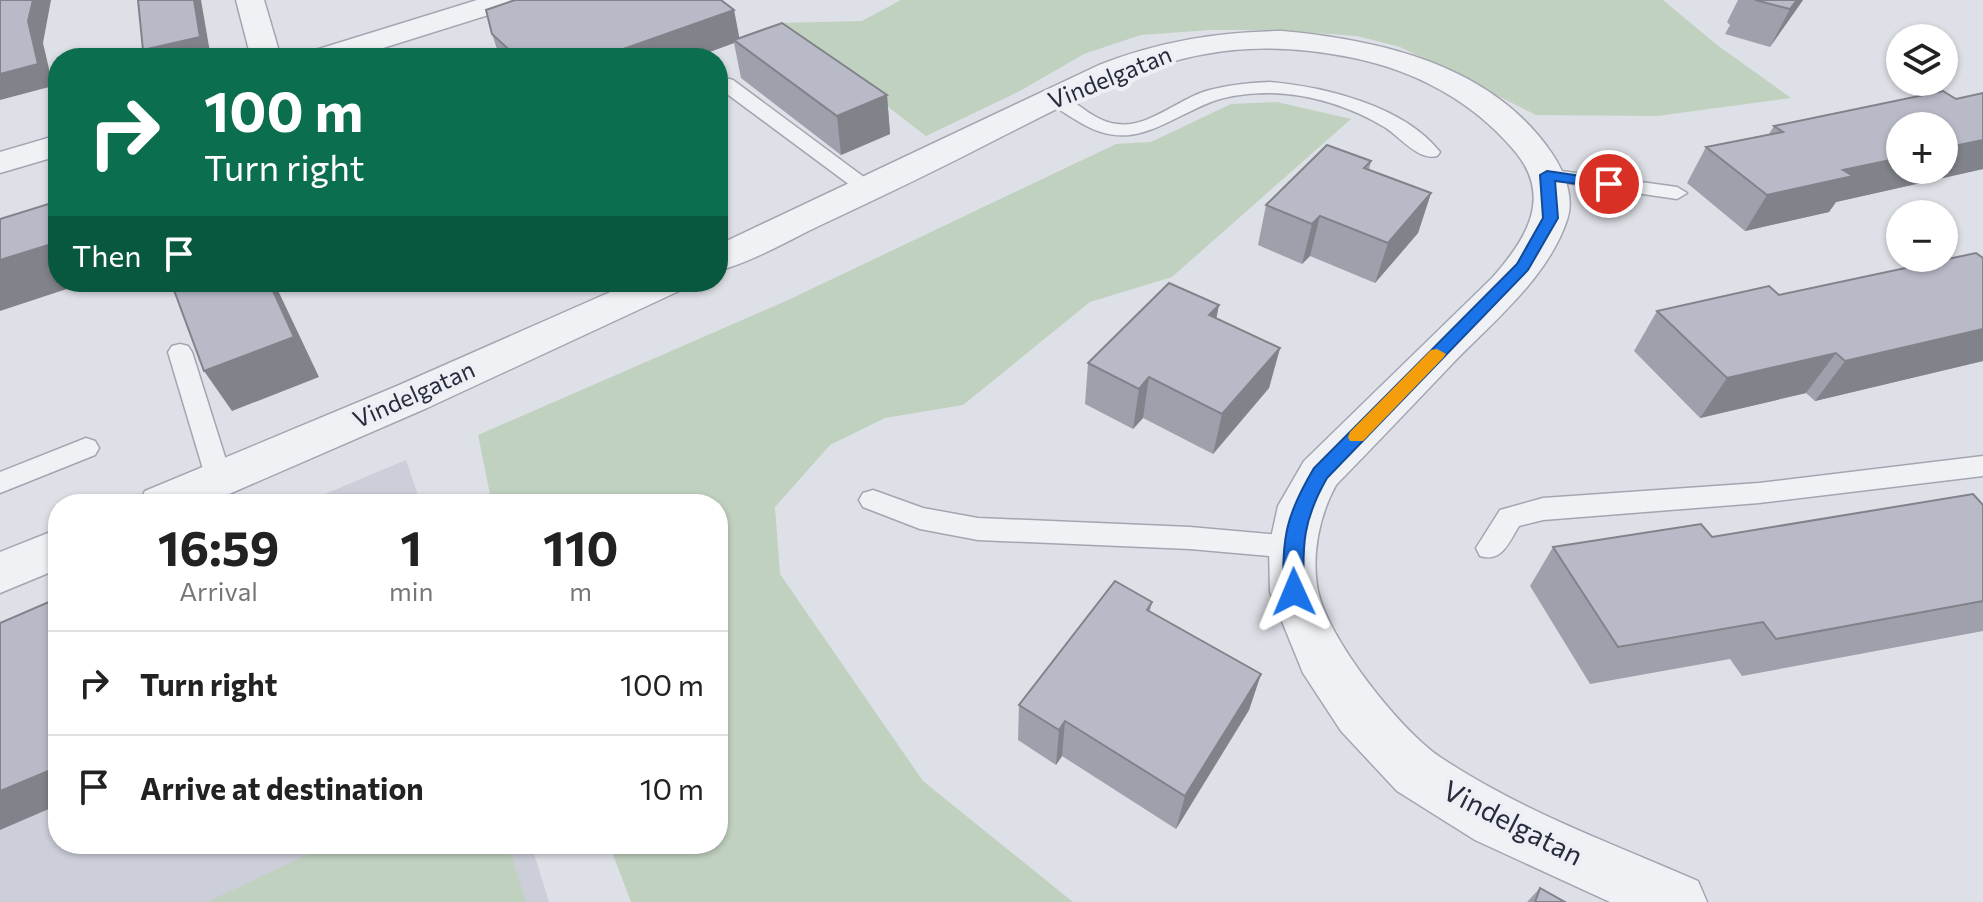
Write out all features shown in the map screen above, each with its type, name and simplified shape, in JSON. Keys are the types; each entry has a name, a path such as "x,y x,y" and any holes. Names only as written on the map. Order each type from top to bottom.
{"street":[{"path":"250,0 263,48"},
{"path":"352,48 507,0"},
{"name":"Vindelgatan","path":"728,254 1137,61 1192,46 1251,40 1331,45 1401,61 1474,95 1521,136 1546,169 1550,218 1523,267 1320,473 1301,506 1293,547 1294,592 1321,657 1360,714 1417,773 1495,821 1677,902"},
{"path":"0,163 48,148"},
{"name":"Vindelgatan","path":"184,494 412,397 644,292"},
{"path":"0,573 48,552"}],"lane":[{"path":"728,85 869,190"},
{"path":"1056,98 1105,127 1129,130 1214,94 1276,88 1315,94 1377,113 1407,131 1430,152"},
{"path":"1547,175 1677,193"},
{"path":"180,352 219,479"},
{"path":"0,483 86,448"},
{"path":"1490,548 1510,518 1543,509 1759,493 1983,466"},
{"path":"873,500 920,518 978,529 1190,538 1293,547"}],"shaded area":[{"path":"406,460 418,494 325,494"},
{"path":"48,609 48,854 534,854 549,902 0,902 0,629"}],"green space":[{"path":"901,0 1663,0 1717,45 1791,98 1657,116 1536,115 1400,47 1357,36 1273,30 1211,30 1141,35 1084,54 1018,92 926,136 779,23 862,21"},
{"path":"1277,102 1351,119 1172,277 1090,302 963,405 885,418 830,445 775,507 780,574 923,781 1073,902 631,902 613,854 728,854 728,494 490,494 478,435 786,301 1116,144 1151,142 1231,104"},
{"path":"309,854 511,854 526,902 207,902"}],"building":[{"path":"0,0 33,0 28,21 38,64 0,74"},
{"path":"138,0 194,0 200,37 143,48"},
{"path":"515,0 721,0 734,10 626,48 507,48 492,34 486,10"},
{"path":"1755,0 1797,0 1790,9"},
{"path":"782,23 887,95 837,116 734,40"},
{"path":"1983,93 1983,140 1958,145 1958,112 1886,112 1886,161 1843,170 1853,176 1767,195 1706,147 1783,132 1774,126 1919,96 1951,96 1956,99"},
{"path":"1327,145 1371,161 1364,168 1431,193 1388,243 1320,216 1312,224 1266,205"},
{"path":"48,204 48,245 0,260 0,219"},
{"path":"1976,253 1983,258 1983,329 1845,361 1836,353 1727,378 1657,311 1769,286 1779,295 1887,272 1958,272 1958,257"},
{"path":"1169,283 1219,305 1209,315 1280,348 1222,414 1149,377 1139,389 1088,363"},
{"path":"175,292 274,292 294,337 204,371"},
{"path":"1973,494 1983,505 1983,601 1776,639 1763,622 1618,647 1553,547 1701,524 1712,537"},
{"path":"1115,581 1152,602 1147,610 1261,674 1185,796 1065,721 1059,730 1019,705"},
{"path":"48,602 48,771 0,791 0,623"},
{"path":"1540,888 1565,902 1535,902"}],"slow traffic":[{"path":"1357,437 1437,354"}],"route":[{"path":"1294,592 1293,547 1301,506 1320,473 1523,267 1550,218 1547,175 1609,184"}]}
